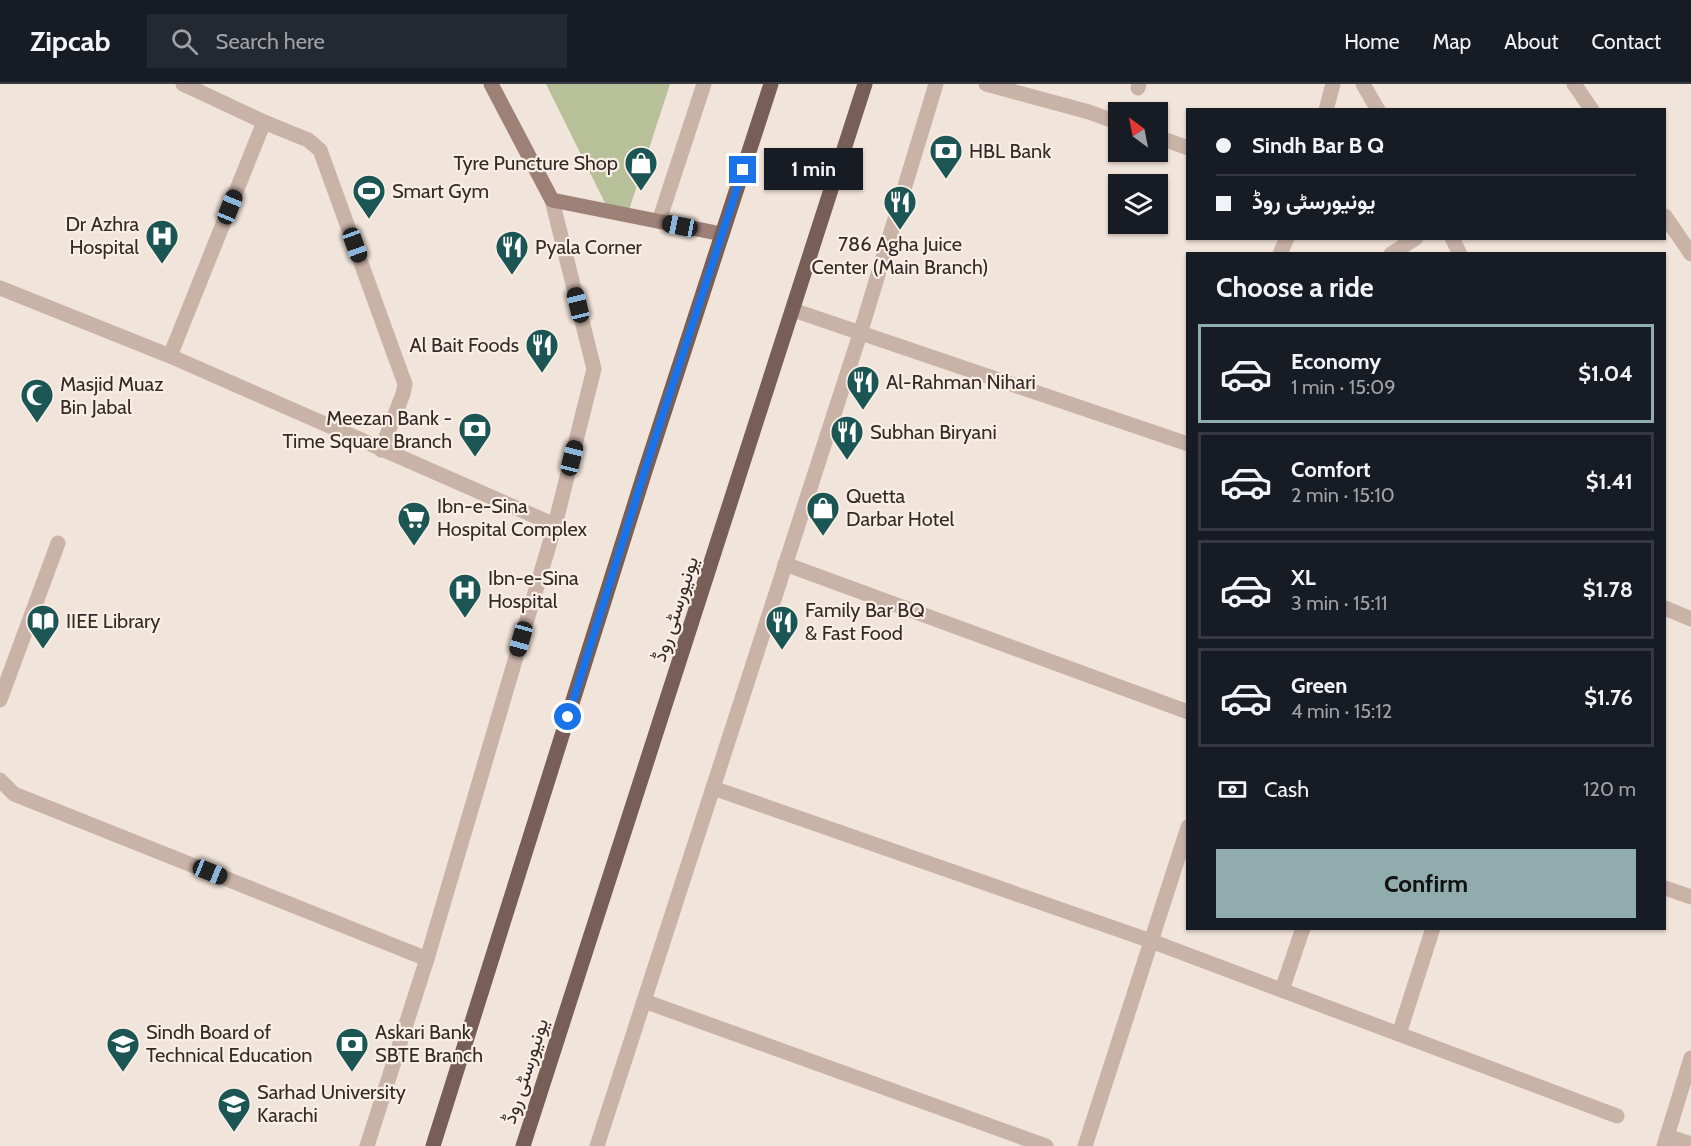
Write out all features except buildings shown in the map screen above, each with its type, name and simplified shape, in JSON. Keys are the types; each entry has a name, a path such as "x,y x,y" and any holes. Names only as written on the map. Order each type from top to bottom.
{"main road":[{"path":"433,1146 646,468 771,84"},
{"name":"یونیورسٹی روڈ","path":"523,1146 865,84"}],"street":[{"path":"368,1146 427,959 555,525 594,369 552,200 491,84"},
{"path":"659,222 704,84"},
{"path":"597,1146 860,334 936,84"},
{"path":"986,84 1108,119"},
{"path":"1327,108 1333,84"},
{"path":"1363,84 1377,108"},
{"path":"1574,84 1591,108"},
{"path":"189,85 264,122 308,140 321,150 405,384 381,450"},
{"path":"170,356 264,122"},
{"path":"1168,141 1186,147"},
{"path":"552,200 722,234"},
{"path":"1666,217 1691,254"},
{"path":"1394,252 1413,240"},
{"path":"0,288 170,356 555,525"},
{"path":"793,310 1186,443"},
{"path":"0,700 58,543"},
{"path":"785,564 1186,711"},
{"path":"1666,608 1691,619"},
{"path":"0,780 14,794 427,959"},
{"path":"712,788 1151,941 1617,1116"},
{"path":"1085,1146 1186,833"},
{"path":"1666,888 1691,897"},
{"path":"1282,990 1302,930"},
{"path":"1399,1034 1432,930"},
{"path":"644,1000 1046,1146"},
{"path":"1691,1058 1665,1141 1691,1144"}],"green space":[{"path":"546,84 670,84 628,213 606,205"}],"place":[{"name":"HBL Bank","path":"946,180"},
{"name":"Tyre Puncture Shop","path":"641,192"},
{"name":"Smart Gym","path":"369,220"},
{"name":"786 Agha Juice Center (Main Branch)","path":"900,231"},
{"name":"Dr Azhra Hospital","path":"162,265"},
{"name":"Pyala Corner","path":"512,276"},
{"name":"Al Bait Foods","path":"542,374"},
{"name":"Al-Rahman Nihari","path":"863,411"},
{"name":"Masjid Muaz Bin Jabal","path":"37,424"},
{"name":"Meezan Bank - Time Square Branch","path":"475,458"},
{"name":"Subhan Biryani","path":"847,461"},
{"name":"Quetta Darbar Hotel","path":"823,537"},
{"name":"Ibn-e-Sina Hospital Complex","path":"414,547"},
{"name":"Ibn-e-Sina Hospital","path":"465,619"},
{"name":"IIEE Library","path":"43,650"},
{"name":"Family Bar BQ & Fast Food","path":"782,651"},
{"name":"Sindh Board of Technical Education","path":"123,1073"},
{"name":"Askari Bank SBTE Branch","path":"352,1073"},
{"name":"Sarhad University Karachi","path":"234,1133"}],"route":[{"path":"568,717 651,451 743,170"}]}
